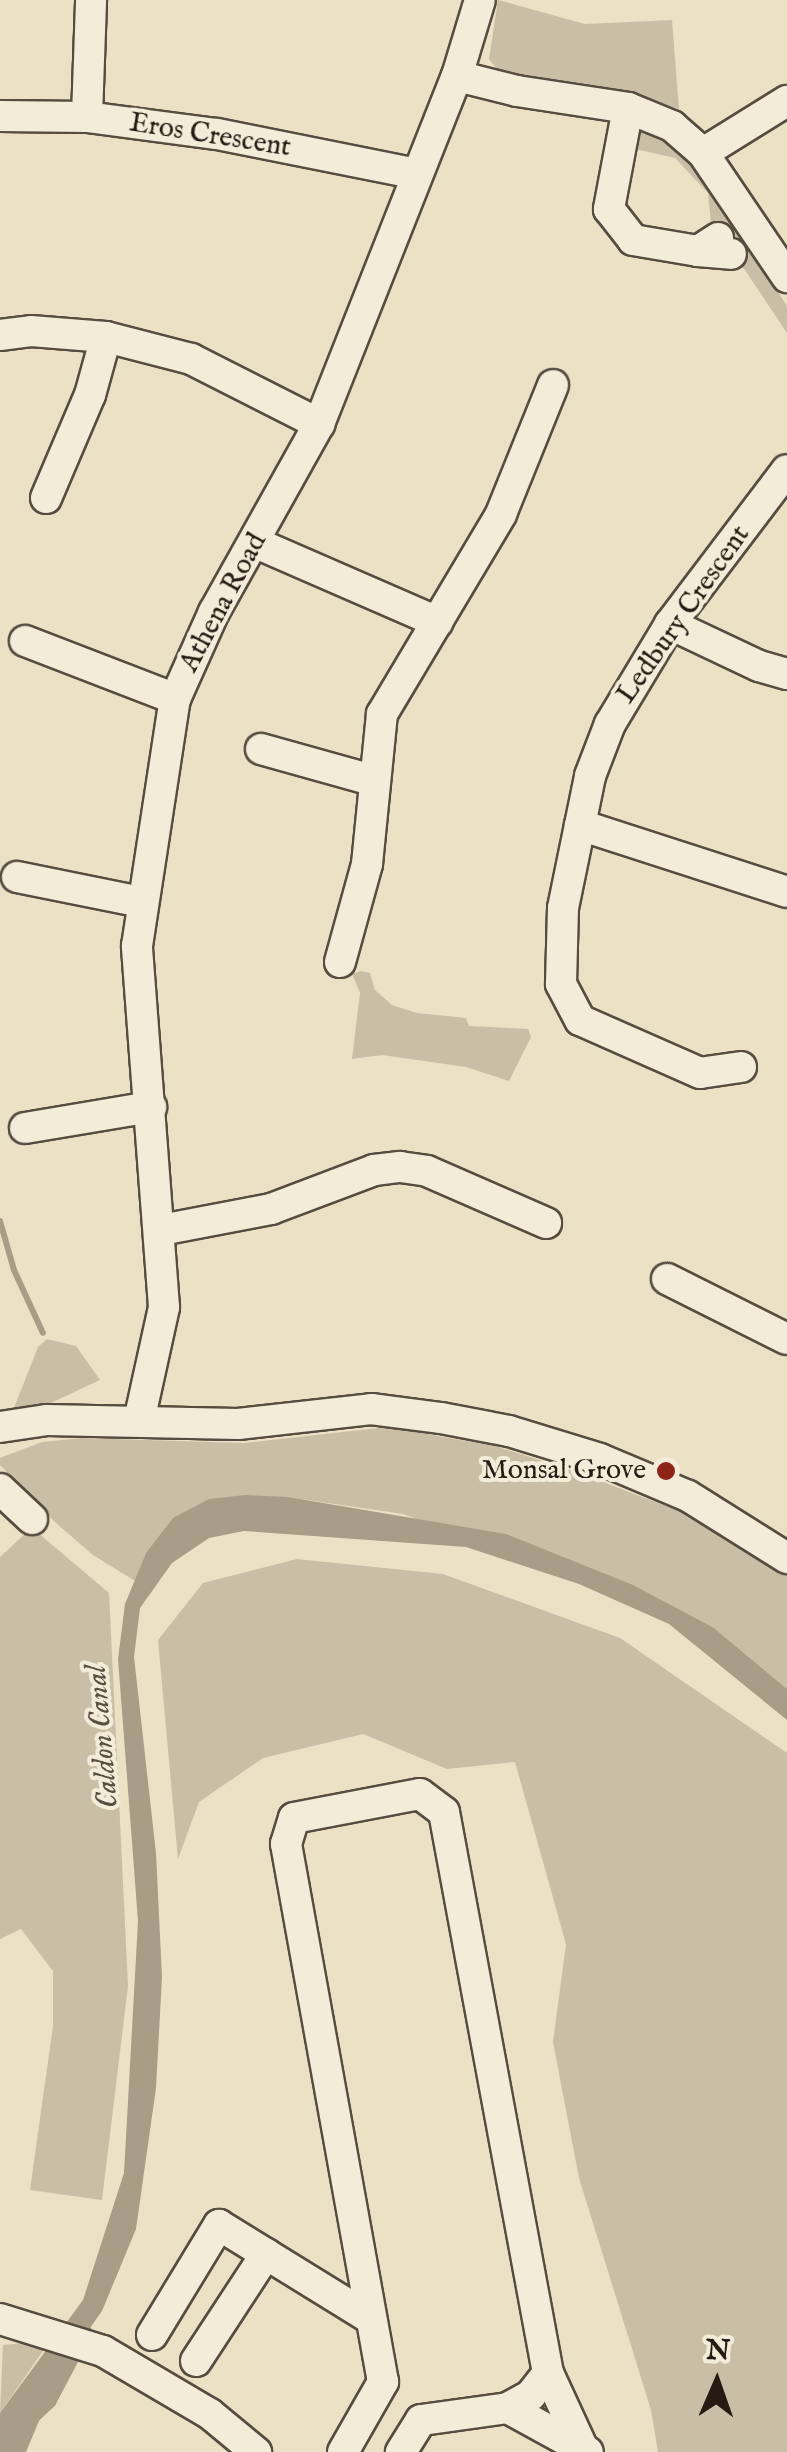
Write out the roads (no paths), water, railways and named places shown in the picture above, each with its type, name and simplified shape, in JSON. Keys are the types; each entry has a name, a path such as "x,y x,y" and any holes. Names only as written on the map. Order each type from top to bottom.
{"street":[{"path":"87,117 91,0"},
{"name":"Athena Road","path":"138,1420 164,1307 137,946 140,902 175,699 214,612 256,543 319,424 456,76 480,0"},
{"path":"456,76 517,91 628,108 672,126 703,153 787,277"},
{"path":"703,153 787,101"},
{"path":"628,108 608,210 633,240 716,248"},
{"name":"Eros Crescent","path":"0,116 87,117 217,134 417,174"},
{"path":"0,336 31,331 106,337 191,359 319,424"},
{"path":"49,477 90,395 106,337"},
{"path":"351,952 367,864 372,780 382,714 501,514 556,399"},
{"name":"Ledbury Crescent","path":"727,1076 700,1073 580,1020 561,984 563,908 590,776 610,724 670,624 779,468"},
{"path":"256,543 438,622"},
{"path":"670,624 759,666 787,674"},
{"path":"26,641 54,663 175,699"},
{"path":"272,764 372,780"},
{"path":"580,825 787,892"},
{"path":"36,892 140,902"},
{"path":"36,1135 150,1107"},
{"path":"161,1230 272,1209 374,1170 400,1167 428,1171 532,1226"},
{"path":"682,1280 787,1339"},
{"path":"0,1427 48,1420 238,1424 372,1409 508,1431 600,1459 688,1496 787,1558"},
{"path":"0,1489 32,1519"},
{"path":"343,2452 383,2382 286,1844 294,1818 420,1794 444,1812 548,2372 585,2450"},
{"path":"152,2335 219,2224 370,2318"},
{"path":"196,2360 266,2254"},
{"path":"0,2319 103,2351 210,2414 256,2452"},
{"path":"401,2452 420,2420 508,2408 531,2395 548,2372"},
{"path":"508,2408 530,2439 585,2450"}],"waterway":[{"path":"0,1221 14,1270 43,1333"},
{"name":"Caldon Canal","path":"14,2452 30,2414 46,2399 81,2333"}],"place":[{"name":"Monsal Grove","path":"666,1471"}]}
